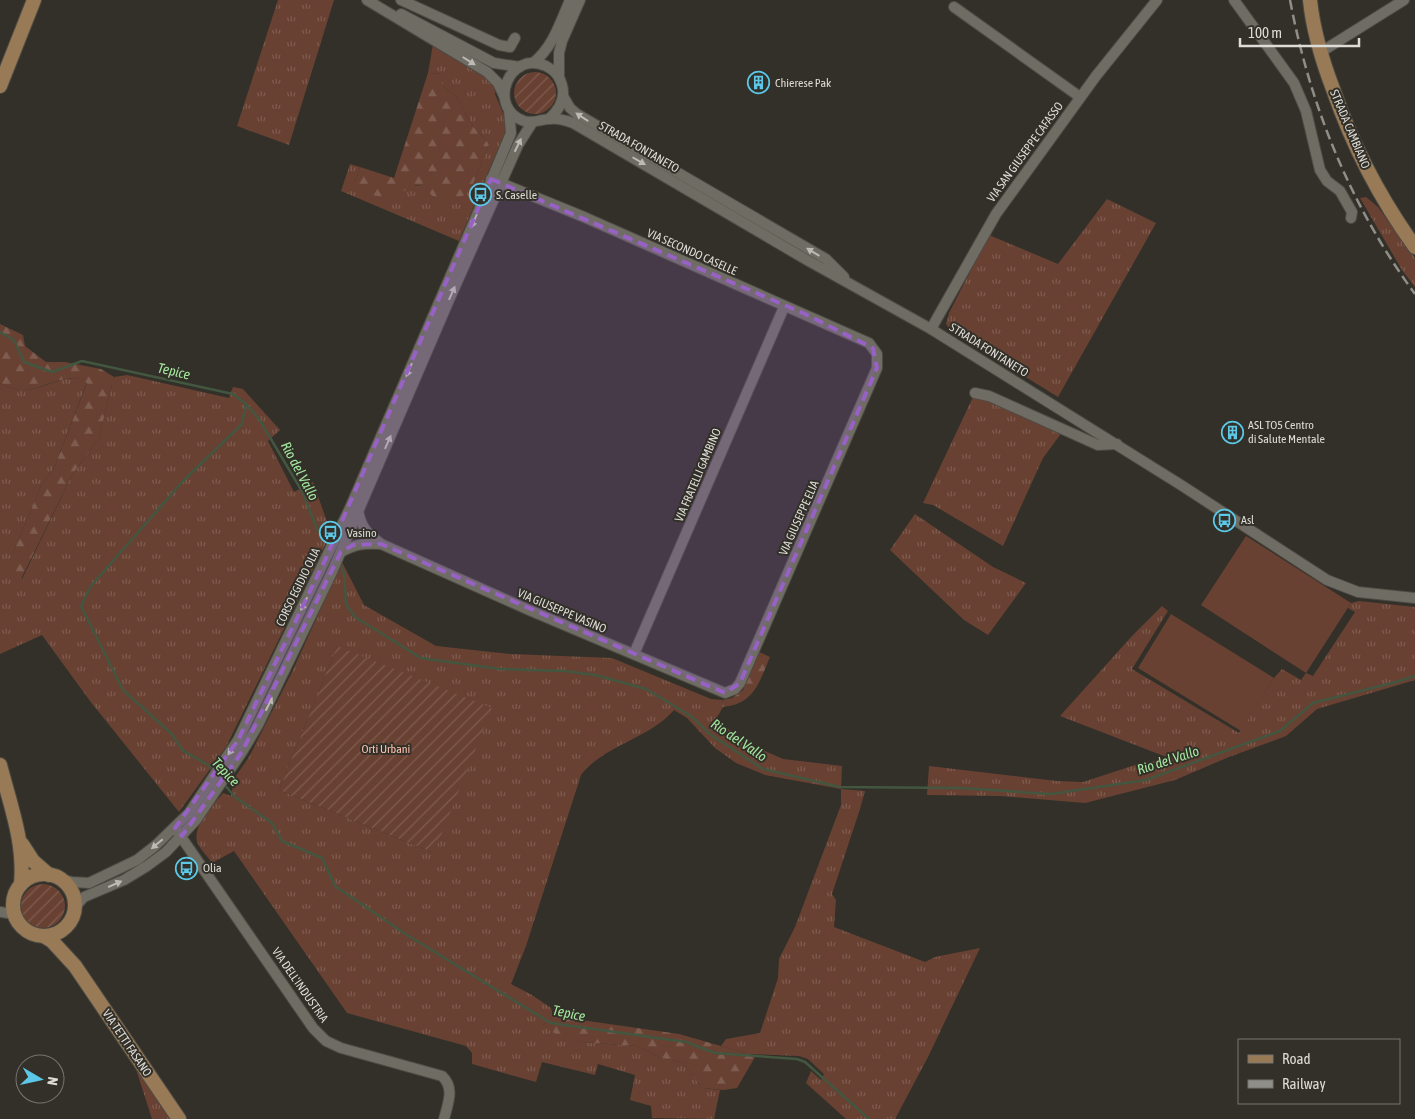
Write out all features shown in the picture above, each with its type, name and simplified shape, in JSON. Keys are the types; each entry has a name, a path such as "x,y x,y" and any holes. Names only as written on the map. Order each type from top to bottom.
{"main road":[{"path":"0,86 34,0"},
{"name":"STRADA CAMBIANO","path":"1310,0 1321,52 1338,104 1355,147 1389,209 1415,247"},
{"path":"0,765 20,839 23,866 22,884"},
{"path":"20,839 33,861 55,877 72,892 74,908 69,923 62,930 54,934 44,936 25,930 7,913 14,898 22,884 30,878 39,874 55,877"},
{"name":"VIA TETTI FASANO","path":"69,923 68,938 76,966"},
{"name":"VIA TETTI FASANO","path":"44,936 52,941 76,966 179,1119"}],"street":[{"path":"369,0 412,19 494,62 520,66 533,63 544,55 551,45 570,0"},
{"path":"369,0 487,72 498,83 509,110 515,116 532,122"},
{"path":"401,0 499,45 510,47 516,38"},
{"path":"549,118 561,105 563,90 559,78 559,53 562,41 580,0"},
{"name":"VIA SAN GIUSEPPE CAFASSO","path":"930,329 996,214 1080,97 1156,0"},
{"path":"1234,0 1294,83 1306,111 1320,170 1327,181 1343,196 1352,212 1351,218"},
{"path":"1321,52 1404,0"},
{"path":"954,7 1080,97"},
{"path":"533,63 548,67 559,78"},
{"path":"504,97 504,88 507,80 512,72 520,66"},
{"path":"563,96 570,108 577,114 826,259 850,284"},
{"name":"CORSO EGIDIO OLIA","path":"74,908 84,897 124,880 166,852 210,780 238,740 335,540 476,217 511,133 509,110"},
{"name":"STRADA FONTANETO","path":"532,122 540,122 549,118 573,122 807,260 930,329 1117,444 1334,584 1358,592 1391,597 1415,598"},
{"name":"CORSO EGIDIO OLIA","path":"55,877 72,882 89,883 136,860 196,820 227,776 258,725 332,572 449,300 518,146 532,122"},
{"name":"VIA SECONDO CASELLE","path":"491,179 868,343 877,354"},
{"name":"VIA FRATELLI GAMBINO","path":"634,654 784,307"},
{"name":"VIA GIUSEPPE ELIA","path":"735,689 740,683 877,368 877,354"},
{"path":"974,393 989,396 1098,445 1117,444"},
{"name":"VIA GIUSEPPE VASINO","path":"358,511 361,525 368,534 381,544 512,603 725,693 735,689"},
{"name":"VIA GIUSEPPE VASINO","path":"341,552 353,545 365,543 381,544"},
{"name":"VIA DELL'INDUSTRIA","path":"178,832 313,1028 326,1041 341,1048 442,1076 450,1089 444,1119"}],"highlighted area":[{"path":"491,179 803,313 873,348 877,368 740,683 725,693 381,544 353,545 341,552 242,752 182,836 175,828 238,740 325,560"}],"green space":[{"path":"278,0 334,0 289,145 237,126"},
{"path":"433,44 490,81 496,88 495,94 505,118 506,130 459,241 341,191 350,164 360,167 355,182 424,186 434,198 471,189 489,144 473,126 456,96 443,86 443,74 428,73"},
{"path":"535,72 550,78 556,93 550,108 535,114 520,108 514,93 520,78"},
{"path":"428,73 443,74 443,86 456,96 473,126 489,144 471,189 465,195 445,202 434,198 423,186 416,185 390,198 371,195 355,182 360,167 394,178"},
{"path":"1366,197 1378,207 1415,258 1415,287 1402,270 1360,198"},
{"path":"1107,199 1156,223 1058,397 951,331 946,324 949,313 989,235 1058,264"},
{"path":"0,324 23,335 25,346 46,362 65,362 101,369 114,377 99,438 72,475 21,579 16,581 12,578 12,555 41,486 54,468 87,383 80,379 72,378 23,390 11,388 0,383"},
{"path":"127,375 229,398 233,387 243,389 280,430 268,441 294,492 313,482 331,533 226,747 179,812 90,701 42,635 0,654 0,383 11,388 23,390 72,378 87,382 54,468 41,486 12,555 22,579 72,475 99,438 114,377"},
{"path":"973,397 981,397 1063,431 1043,458 1003,546 933,505 923,503"},
{"path":"915,514 993,567 1026,583 988,635 964,620 890,550"},
{"path":"1246,536 1351,603 1306,673 1201,605"},
{"path":"342,562 364,605 436,646 511,654 612,658 711,699 722,700 723,707 716,719 744,742 783,759 842,766 841,789 765,775 736,763 715,748 687,718 674,710 652,728 602,756 581,775 526,946 511,984 551,1008 553,1016 542,1026 580,1042 637,1046 661,1058 682,1062 702,1088 720,1090 714,1119 652,1118 651,1106 630,1100 635,1075 598,1064 595,1075 542,1062 536,1082 472,1064 472,1053 466,1046 347,1013 234,851 212,863 199,846 196,838 200,824 214,803 223,793 231,796 233,785 231,783 249,757 292,672","holes":["337,646 434,853 279,790"]},
{"path":"1359,601 1415,607 1415,680 1317,709 1286,736 1175,780 1085,803 1001,796 927,795 929,766 1057,781 1083,782 1135,765 1169,758 1060,716 1132,636 1162,606 1168,611 1132,669 1239,733 1274,678 1282,669 1301,680 1306,673 1313,676 1355,612 1348,608 1351,603"},
{"path":"1171,614 1274,678 1241,731 1138,668"},
{"name":"Orti Urbani","path":"337,646 492,708 434,853 279,790"},
{"path":"759,652 770,657 754,691 742,702 723,707 722,700 732,698 743,690"},
{"path":"841,789 865,791 832,894 836,900 834,927 925,962 935,957 980,948 928,1057 895,1119 846,1119 806,1083 811,1071 821,1080 824,1074 808,1059 799,1056 749,1054 721,1046 726,1039 760,1033 778,978 779,959 795,927 841,805"},
{"path":"43,884 55,888 61,894 65,906 61,918 55,924 43,928 31,924 25,918 21,906 25,894 31,888"},
{"path":"553,1016 679,1034 755,1057 737,1088 724,1090 702,1088 682,1062 661,1058 637,1046 580,1042 561,1037 542,1026"},
{"path":"135,1066 170,1119 152,1119"}],"waterway":[{"name":"Tepice","path":"0,332 14,340 24,362 52,372 82,361 233,394 246,404 242,424 183,481 91,586 81,606 123,690 172,734 182,750 210,766 213,771"},
{"name":"Rio del Vallo","path":"247,405 259,419 303,493 317,529 330,546"},
{"name":"Rio del Vallo","path":"340,563 344,574 346,604 355,617 421,658 500,669 565,671 595,675 646,689 691,716 711,735 763,769 840,787 959,788 1051,794 1146,780 1280,731 1313,703 1415,676"},
{"name":"Tepice","path":"223,783 235,797 272,823 282,841 322,858 335,886 407,935 551,1023 686,1042 715,1053 797,1059 805,1062 869,1119"}],"railway":[{"path":"1290,0 1309,78 1321,117 1336,154 1371,226 1415,294"}],"place":[{"name":"Chierese Pak","path":"759,83"},
{"name":"S. Caselle","path":"480,195"},
{"name":"ASL TO5 Centro di Salute Mentale","path":"1232,432"},
{"name":"Asl","path":"1225,520"},
{"name":"Vasino","path":"331,533"},
{"name":"Olia","path":"187,868"}]}
